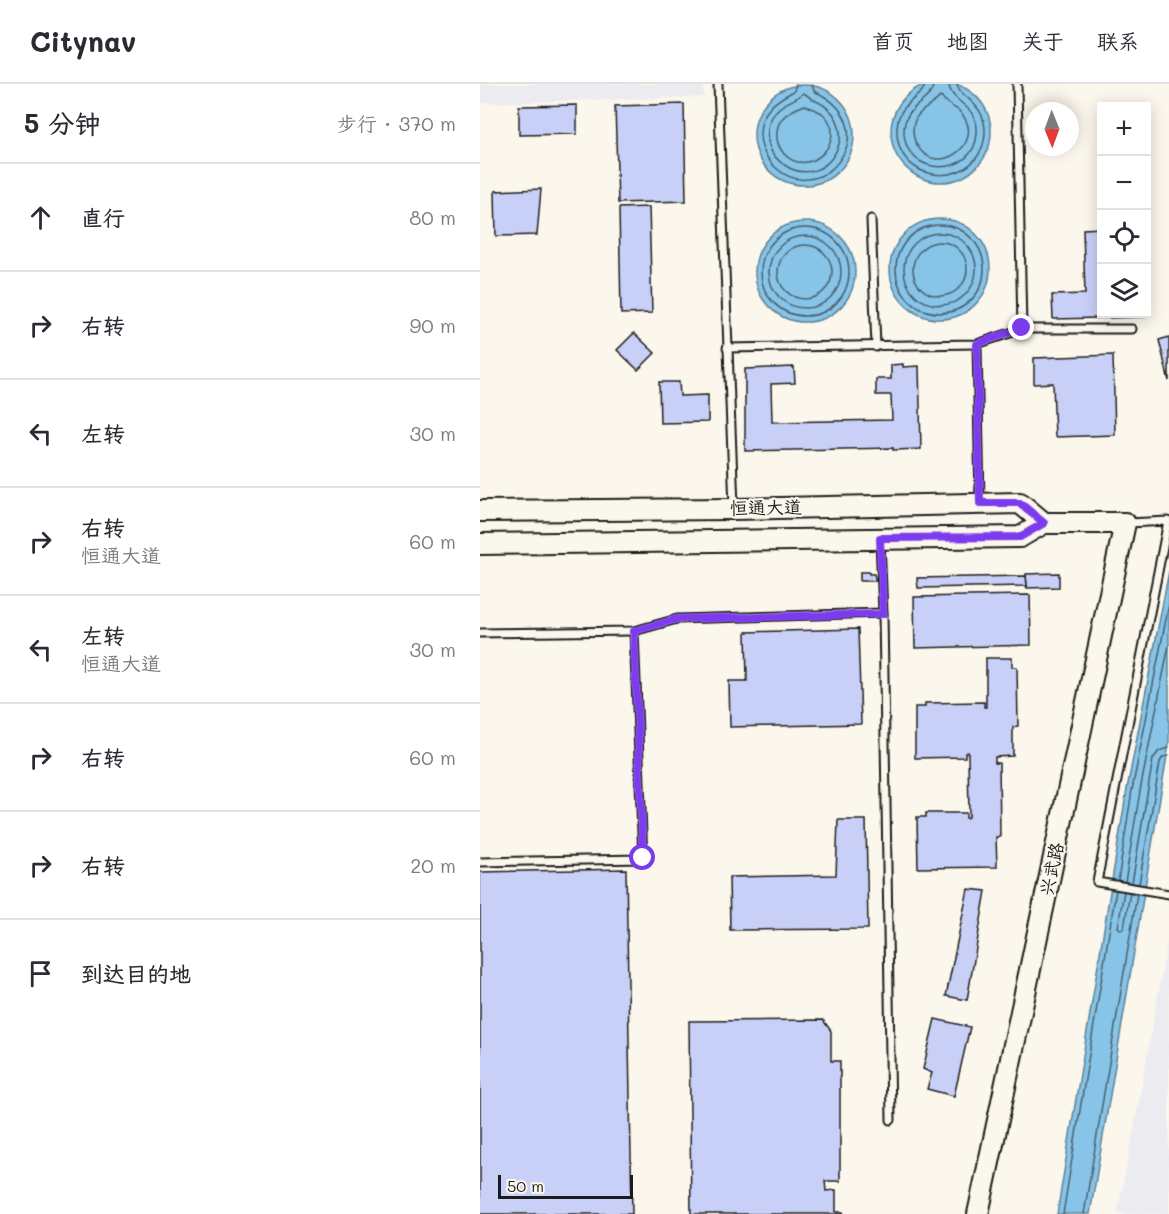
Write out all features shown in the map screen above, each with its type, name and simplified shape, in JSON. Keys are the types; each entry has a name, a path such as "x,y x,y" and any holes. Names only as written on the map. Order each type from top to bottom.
{"main road":[{"name":"恒通大道","path":"480,511 1020,503 1044,523"},
{"name":"恒通大道","path":"480,544 1020,537 1044,523 1125,523"},
{"name":"兴武路","path":"978,1214 1125,523"}],"lane":[{"path":"718,84 734,509"},
{"path":"1017,84 1022,328"},
{"path":"871,219 876,347"},
{"path":"727,348 977,344 1022,328 1132,329"},
{"path":"977,344 980,503"},
{"path":"1125,523 1168,521 1097,882 1169,894"},
{"path":"880,538 891,1120"},
{"path":"480,633 634,631 677,619 883,614"},
{"path":"480,862 643,858 634,631"}],"shaded area":[{"path":"480,84 703,84 704,97 480,103"},
{"path":"1169,931 1169,1214 1117,1214 1135,1124"}],"water":[{"path":"941,82 960,86 976,97 987,113 991,132 987,151 976,167 960,178 941,182 922,178 906,167 895,151 891,132 895,113 906,97 922,86"},
{"path":"804,85 832,93 846,107 854,135 846,163 832,177 804,185 776,177 762,163 754,135 762,107 776,93"},
{"path":"940,219 968,227 982,241 990,269 982,297 968,311 940,319 912,311 898,297 890,269 898,241 912,227"},
{"path":"805,222 833,230 847,244 855,272 847,300 833,314 805,322 777,314 763,300 755,272 763,244 777,230"},
{"path":"1169,571 1169,744 1090,1214 1057,1214 1127,789"}],"building":[{"path":"684,104 686,201 618,203 615,106"},
{"path":"577,105 577,134 519,135 519,106"},
{"path":"541,189 537,235 496,236 495,191"},
{"path":"649,207 652,313 621,314 619,208"},
{"path":"1097,228 1097,318 1100,318 1053,319 1052,295 1085,294 1083,229"},
{"path":"634,333 655,353 638,370 617,350"},
{"path":"1169,337 1169,381 1159,340"},
{"path":"1113,355 1115,435 1055,437 1053,383 1034,384 1034,358"},
{"path":"903,364 903,367 919,366 921,449 745,451 745,369 794,367 795,383 771,384 772,422 892,420 891,395 876,395 876,379 891,379 891,365"},
{"path":"659,382 679,382 680,396 708,395 708,422 660,423"},
{"path":"860,572 874,574 876,581 860,581"},
{"path":"1059,573 1059,587 1027,588 1026,574"},
{"path":"1026,576 1027,586 918,588 917,578"},
{"path":"1030,595 1031,645 915,648 914,597"},
{"path":"858,629 861,724 730,727 729,681 747,681 746,632"},
{"path":"986,658 1012,658 1012,667 1017,667 1018,726 1013,727 1013,756 995,757 995,763 999,763 1000,837 996,837 997,867 918,868 917,817 926,817 926,813 966,813 966,818 969,817 968,752 965,753 965,757 915,758 915,707 925,707 925,703 984,702 984,707 986,707"},
{"path":"838,820 866,820 868,929 730,930 729,877 836,875"},
{"path":"626,869 632,1214 480,1214 480,872"},
{"path":"968,889 986,891 967,1000 946,996"},
{"path":"935,1019 970,1027 954,1096 927,1089 932,1073 923,1069"},
{"path":"823,1020 831,1031 831,1061 840,1061 840,1181 825,1181 826,1191 836,1190 836,1212 843,1212 843,1214 691,1214 689,1021"}],"route":[{"path":"643,858 634,631 677,619 883,614 880,538 1020,537 1044,523 1020,503 980,503 977,344 1022,328"}]}
